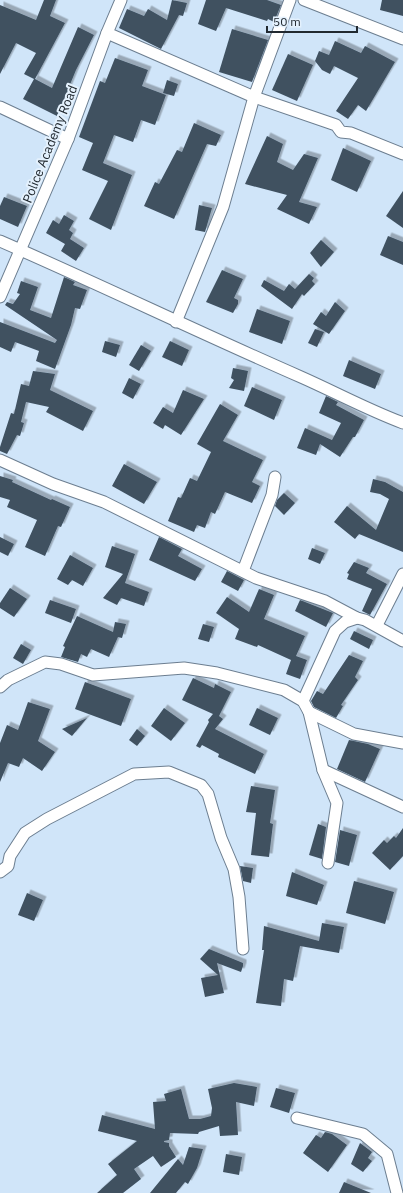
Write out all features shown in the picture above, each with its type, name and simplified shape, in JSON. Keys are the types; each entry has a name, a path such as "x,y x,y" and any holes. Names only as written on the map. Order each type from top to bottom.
{"street":[{"name":"Police Academy Road","path":"0,297 68,139 107,33 121,0"},
{"path":"176,322 223,207 254,97 290,0"},
{"path":"304,0 403,39"},
{"path":"107,33 254,97 336,125 341,132 351,133 403,154"},
{"path":"0,107 68,139"},
{"path":"0,241 379,414 403,423"},
{"path":"0,460 53,484 104,502 256,578 325,601 357,618 377,625 403,641"},
{"path":"243,571 272,495 275,477"},
{"path":"377,625 403,574"},
{"path":"303,701 335,631 345,622 357,618"},
{"path":"0,687 8,680 45,662 60,664 93,675 184,668 217,673 284,690 303,701 309,712 323,770 337,802 328,863"},
{"path":"309,712 354,734 403,743"},
{"path":"323,770 403,807"},
{"path":"0,872 8,866 10,856 25,833 47,819 134,774 169,772 201,785 208,794 221,838 234,869 239,897 243,949"},
{"path":"297,1118 363,1134 387,1154 397,1193"}],"building":[{"path":"44,0 56,0 50,16 65,23 35,79 52,88 78,27 94,35 76,70 57,116 23,99 34,79 24,74 36,53 16,43 0,74 0,5 36,20"},
{"path":"172,0 187,3 183,16 179,15 161,49 119,28 127,9 144,16 148,9 167,20"},
{"path":"206,0 267,0 281,5 274,22 226,8 216,31 198,24"},
{"path":"382,0 403,0 403,16 380,10"},
{"path":"232,29 268,40 252,82 219,72"},
{"path":"335,41 361,53 365,46 395,62 366,111 358,105 348,119 336,111 358,78 334,66 330,74 322,70 315,61 319,51 329,55"},
{"path":"288,54 313,65 297,101 272,90"},
{"path":"115,58 148,70 142,86 166,95 155,125 141,120 133,142 114,135 103,163 132,175 111,230 89,219 108,181 82,170 93,143 79,137 100,81 105,83"},
{"path":"167,80 178,84 174,96 163,93"},
{"path":"194,123 221,135 216,146 207,144 174,219 144,206 155,182 159,184 177,150 182,152"},
{"path":"267,136 283,144 277,162 293,170 304,154 318,158 299,202 317,207 309,224 277,209 287,195 245,184"},
{"path":"343,148 371,161 357,192 331,180"},
{"path":"403,191 403,228 386,216"},
{"path":"4,197 27,206 18,227 0,219 0,206"},
{"path":"199,205 212,208 205,232 195,230"},
{"path":"64,215 74,221 69,230 73,233 70,239 84,248 76,261 61,251 65,244 46,233 53,220 59,224"},
{"path":"388,236 403,242 403,265 380,255"},
{"path":"321,240 334,252 321,267 310,253"},
{"path":"222,270 243,279 234,298 238,300 238,304 233,313 206,302"},
{"path":"309,274 314,278 312,281 315,284 304,296 302,294 292,309 261,286 264,280 284,291 289,284 295,289"},
{"path":"64,277 75,282 73,285 87,290 80,309 75,308 71,325 55,369 36,361 39,351 15,342 11,352 0,347 0,322 55,343 57,340 5,305 7,302 13,304 20,294 17,293 21,281 38,287 30,310 51,318"},
{"path":"335,302 345,311 329,334 313,324 321,312 326,316"},
{"path":"257,309 290,321 282,344 249,332"},
{"path":"315,329 324,332 317,347 308,343"},
{"path":"105,341 120,345 116,357 102,352"},
{"path":"170,341 189,350 182,366 162,357"},
{"path":"141,345 151,351 139,371 129,365"},
{"path":"349,360 381,374 375,389 343,376"},
{"path":"233,368 248,371 244,391 229,388 234,380 231,378"},
{"path":"33,371 55,374 50,390 93,411 83,431 46,412 49,407 26,402 21,422 24,423 20,436 17,435 7,454 0,451 0,447 11,413 14,414 21,384 29,386"},
{"path":"129,378 141,384 133,399 122,393"},
{"path":"252,387 282,400 274,420 244,406"},
{"path":"183,390 204,399 181,435 165,425 163,429 153,423 163,407 173,413"},
{"path":"326,396 338,402 336,405 364,420 355,437 353,437 340,457 320,444 316,455 297,448 305,428 332,440 341,423 319,413"},
{"path":"220,404 238,415 223,441 263,460 252,482 260,486 252,503 225,492 215,514 211,512 205,528 197,525 194,532 168,521 178,497 181,498 190,478 197,481 211,452 197,444"},
{"path":"124,464 157,482 144,504 112,486"},
{"path":"0,476 13,480 12,482 70,507 61,527 58,526 45,556 25,547 37,520 7,507 10,500 0,497"},
{"path":"373,479 385,482 403,492 403,552 359,534 355,539 334,522 347,506 376,530 389,499 380,494 370,492"},
{"path":"284,493 295,503 284,515 275,506 277,500"},
{"path":"0,537 14,544 8,556 0,552"},
{"path":"159,537 182,549 178,556 202,569 195,581 149,560"},
{"path":"112,546 135,554 125,583 149,592 144,606 121,598 117,605 103,598 123,574 105,567"},
{"path":"312,548 325,553 320,564 308,559"},
{"path":"70,555 93,568 83,586 72,580 68,585 57,579"},
{"path":"354,562 369,568 366,573 387,584 370,615 362,611 372,589 347,579 349,574 347,573"},
{"path":"227,571 244,580 238,591 221,582"},
{"path":"10,588 27,599 14,617 0,608 0,603"},
{"path":"259,589 274,595 264,619 305,636 296,656 307,660 300,679 286,674 291,660 258,645 257,647 235,639 239,629 216,613 227,597 249,612"},
{"path":"50,600 76,609 71,623 45,613"},
{"path":"300,600 333,613 326,627 295,611"},
{"path":"77,616 113,632 115,622 126,624 122,638 118,637 109,657 91,649 87,657 81,654 78,662 61,657 65,647 63,646"},
{"path":"203,624 214,627 209,642 198,639"},
{"path":"354,631 373,640 369,649 350,639"},
{"path":"21,644 31,650 23,664 13,658"},
{"path":"349,655 363,661 355,677 358,680 341,705 343,706 336,718 314,707 311,701 317,691 323,694"},
{"path":"193,678 214,688 215,684 231,692 219,716 223,719 215,729 264,754 255,774 218,757 219,754 202,745 200,748 196,746 209,722 208,720 213,714 182,700"},
{"path":"85,682 131,699 121,726 75,709"},
{"path":"28,702 50,709 38,741 55,752 42,771 23,758 19,767 8,763 0,782 0,743 7,725 18,730"},
{"path":"164,708 185,723 171,741 151,726"},
{"path":"257,708 278,718 270,735 249,725"},
{"path":"87,718 72,736 62,729"},
{"path":"137,729 145,736 137,746 129,740"},
{"path":"349,740 368,744 380,749 365,782 337,769"},
{"path":"251,786 275,790 270,823 273,824 269,857 251,855 256,813 246,812"},
{"path":"318,824 326,827 322,859 309,855"},
{"path":"403,828 403,856 390,870 372,853 384,840 387,843 394,836 396,838"},
{"path":"340,830 357,835 349,866 335,862"},
{"path":"240,866 253,868 251,883 243,881"},
{"path":"292,872 324,885 317,905 286,896"},
{"path":"354,881 394,892 385,924 346,913"},
{"path":"27,893 43,900 34,921 18,915"},
{"path":"322,923 344,927 339,953 300,946 293,981 284,979 281,1006 256,1003 264,950 262,950 264,926 319,941"},
{"path":"209,949 243,963 243,966 241,972 217,963 224,993 205,997 201,978 218,975 200,959"},
{"path":"234,1083 257,1087 254,1106 236,1102 238,1135 220,1136 219,1126 199,1132 198,1134 170,1133 169,1140 164,1142 169,1143 169,1146 176,1157 161,1167 153,1156 134,1169 141,1179 123,1193 97,1193 117,1175 108,1164 137,1141 98,1131 102,1115 155,1129 153,1102 166,1101 164,1094 181,1089 189,1119 200,1119 211,1116 212,1108 208,1089"},
{"path":"276,1088 295,1093 289,1113 270,1107"},
{"path":"325,1132 332,1134 347,1145 328,1172 303,1153 316,1135 321,1138"},
{"path":"360,1143 372,1152 368,1158 372,1161 363,1172 351,1164"},
{"path":"189,1147 203,1149 197,1168 188,1184 185,1182 176,1193 150,1193 178,1159 183,1165"},
{"path":"226,1154 242,1157 239,1175 223,1172"},
{"path":"344,1182 371,1193 339,1193"}]}
